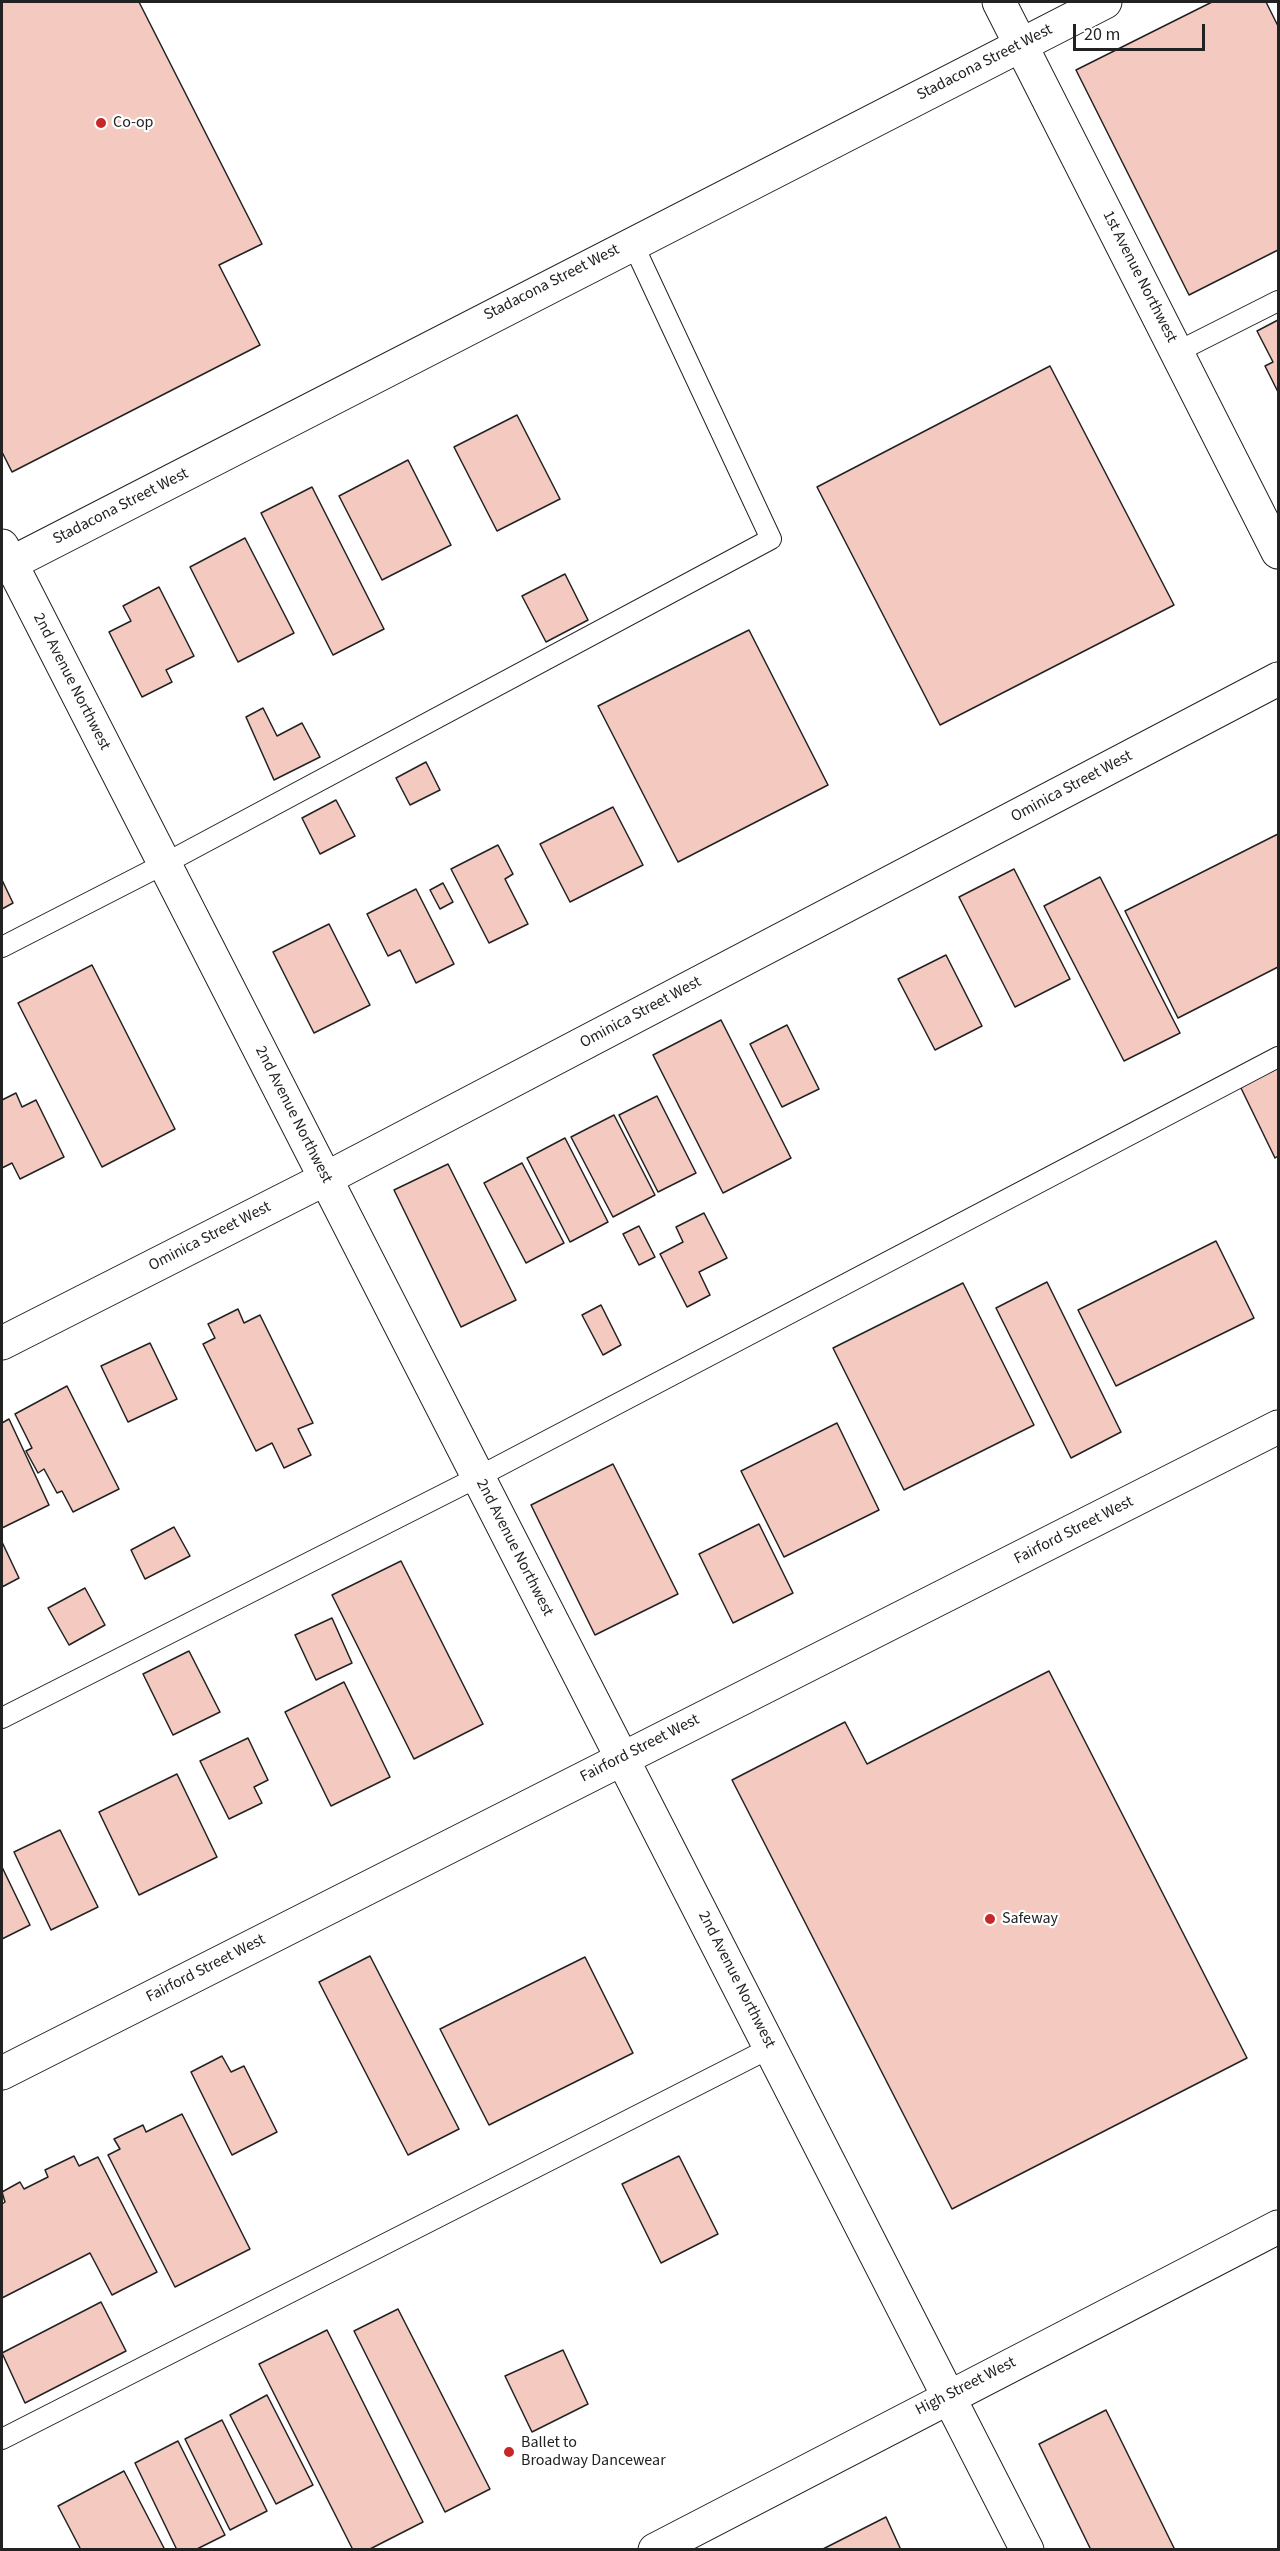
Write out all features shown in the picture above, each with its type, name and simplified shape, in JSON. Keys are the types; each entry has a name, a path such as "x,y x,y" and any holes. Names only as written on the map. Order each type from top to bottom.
{"street":[{"name":"1st Avenue Northwest","path":"999,2 1278,552"},
{"name":"Stadacona Street West","path":"5,559 1105,2"},
{"name":"2nd Avenue Northwest","path":"5,559 164,864 1027,2550"},
{"name":"Ominica Street West","path":"2,1343 325,1179 1278,679"},
{"name":"Fairford Street West","path":"2,2073 1278,1427"},
{"name":"High Street West","path":"656,2550 948,2396 1278,2227"}],"lane":[{"path":"2,947 164,864 771,538 632,242"},
{"path":"1177,352 1278,301"},
{"path":"2,1718 478,1477 1278,1057"},
{"path":"2,2439 770,2048"}],"building":[{"name":"Co-op","path":"2,2 139,2 262,244 219,265 260,345 12,472 2,452"},
{"path":"1212,2 1266,2 1278,26 1278,250 1189,295 1076,70"},
{"path":"1278,320 1278,392 1265,366 1273,362 1257,331"},
{"path":"1050,366 1174,605 940,725 817,487"},
{"path":"517,415 560,499 497,531 454,447"},
{"path":"408,460 451,545 382,580 339,496"},
{"path":"312,487 384,629 333,655 261,513"},
{"path":"245,538 294,633 238,662 190,567"},
{"path":"565,574 588,620 546,642 522,596"},
{"path":"159,587 194,656 166,670 172,682 142,697 109,632 131,621 123,606"},
{"path":"749,630 828,785 678,862 598,706"},
{"path":"263,708 277,736 302,723 320,757 274,780 246,717"},
{"path":"426,762 440,790 410,805 396,778"},
{"path":"336,800 355,836 320,854 302,818"},
{"path":"613,807 643,865 570,902 540,844"},
{"path":"1278,834 1278,967 1178,1018 1125,911"},
{"path":"498,845 513,874 505,879 528,924 489,943 451,869"},
{"path":"1014,869 1070,979 1015,1007 959,897"},
{"path":"1100,877 1180,1033 1124,1061 1044,906"},
{"path":"2,880 13,903 2,909"},
{"path":"443,883 453,902 440,909 430,890"},
{"path":"416,889 454,964 416,983 400,950 388,956 367,914"},
{"path":"329,924 370,1005 314,1033 273,952"},
{"path":"946,955 982,1026 935,1050 898,979"},
{"path":"92,965 175,1129 102,1167 18,1003"},
{"path":"721,1020 791,1158 723,1193 653,1055"},
{"path":"787,1025 819,1089 782,1107 750,1044"},
{"path":"1278,1064 1278,1156 1275,1158 1239,1084"},
{"path":"16,1093 22,1107 36,1100 64,1157 20,1179 12,1163 2,1168 2,1100"},
{"path":"657,1096 696,1173 658,1192 619,1115"},
{"path":"614,1115 655,1195 613,1217 571,1137"},
{"path":"565,1138 608,1222 570,1242 527,1158"},
{"path":"522,1163 564,1243 526,1263 484,1183"},
{"path":"448,1164 516,1300 461,1327 394,1190"},
{"path":"704,1213 727,1258 699,1272 710,1295 687,1307 660,1254 683,1242 676,1227"},
{"path":"639,1226 655,1257 639,1265 623,1234"},
{"path":"1216,1241 1254,1318 1116,1386 1078,1310"},
{"path":"1047,1282 1121,1432 1071,1458 996,1308"},
{"path":"963,1283 1034,1425 904,1490 833,1348"},
{"path":"601,1305 621,1345 603,1355 582,1315"},
{"path":"238,1309 244,1323 260,1315 313,1423 298,1429 311,1455 284,1468 272,1443 256,1451 203,1344 215,1338 208,1324"},
{"path":"150,1343 177,1399 128,1422 101,1366"},
{"path":"67,1386 119,1489 73,1512 62,1491 57,1493 44,1469 38,1473 26,1451 32,1448 15,1414"},
{"path":"9,1419 49,1505 2,1528 2,1423"},
{"path":"837,1423 879,1510 784,1557 741,1471"},
{"path":"613,1464 678,1594 595,1635 531,1505"},
{"path":"759,1524 793,1593 733,1623 699,1554"},
{"path":"174,1527 190,1556 145,1579 131,1550"},
{"path":"2,1542 19,1578 2,1587"},
{"path":"401,1561 483,1724 414,1759 332,1595"},
{"path":"85,1588 105,1625 69,1645 48,1608"},
{"path":"332,1618 352,1663 316,1680 295,1635"},
{"path":"189,1651 220,1712 173,1735 143,1674"},
{"name":"Safeway","path":"1049,1671 1247,2058 952,2209 732,1780 845,1722 867,1764"},
{"path":"344,1682 390,1777 331,1806 285,1712"},
{"path":"248,1738 268,1780 254,1787 262,1803 229,1819 200,1761"},
{"path":"177,1774 217,1857 139,1895 99,1812"},
{"path":"60,1830 98,1907 51,1930 14,1852"},
{"path":"2,1867 30,1925 2,1939"},
{"path":"370,1956 459,2129 408,2155 319,1982"},
{"path":"585,1957 633,2053 489,2125 440,2029"},
{"path":"222,2056 231,2072 244,2066 277,2132 232,2155 191,2072"},
{"path":"182,2114 250,2249 175,2287 108,2155 120,2149 114,2139 143,2125 146,2132"},
{"path":"74,2156 79,2166 98,2157 157,2272 112,2295 90,2253 2,2298 2,2204 5,2202 2,2192 20,2182 24,2189 48,2177 45,2170"},
{"path":"679,2156 718,2234 661,2263 622,2184"},
{"path":"101,2302 126,2351 25,2403 2,2353"},
{"path":"398,2309 490,2489 445,2512 354,2331"},
{"path":"327,2330 423,2522 368,2550 353,2550 259,2364"},
{"path":"563,2350 588,2404 532,2432 505,2376"},
{"path":"267,2395 313,2485 276,2504 230,2415"},
{"path":"1106,2410 1175,2550 1091,2550 1039,2444"},
{"path":"222,2420 267,2511 230,2530 185,2439"},
{"path":"178,2441 225,2535 195,2550 177,2550 135,2463"},
{"path":"124,2471 165,2550 81,2550 58,2506"},
{"path":"886,2517 901,2550 821,2550"}],"place":[{"name":"Co-op","path":"101,123"},
{"name":"Safeway","path":"990,1919"},
{"name":"Ballet to Broadway Dancewear","path":"509,2452"}]}
